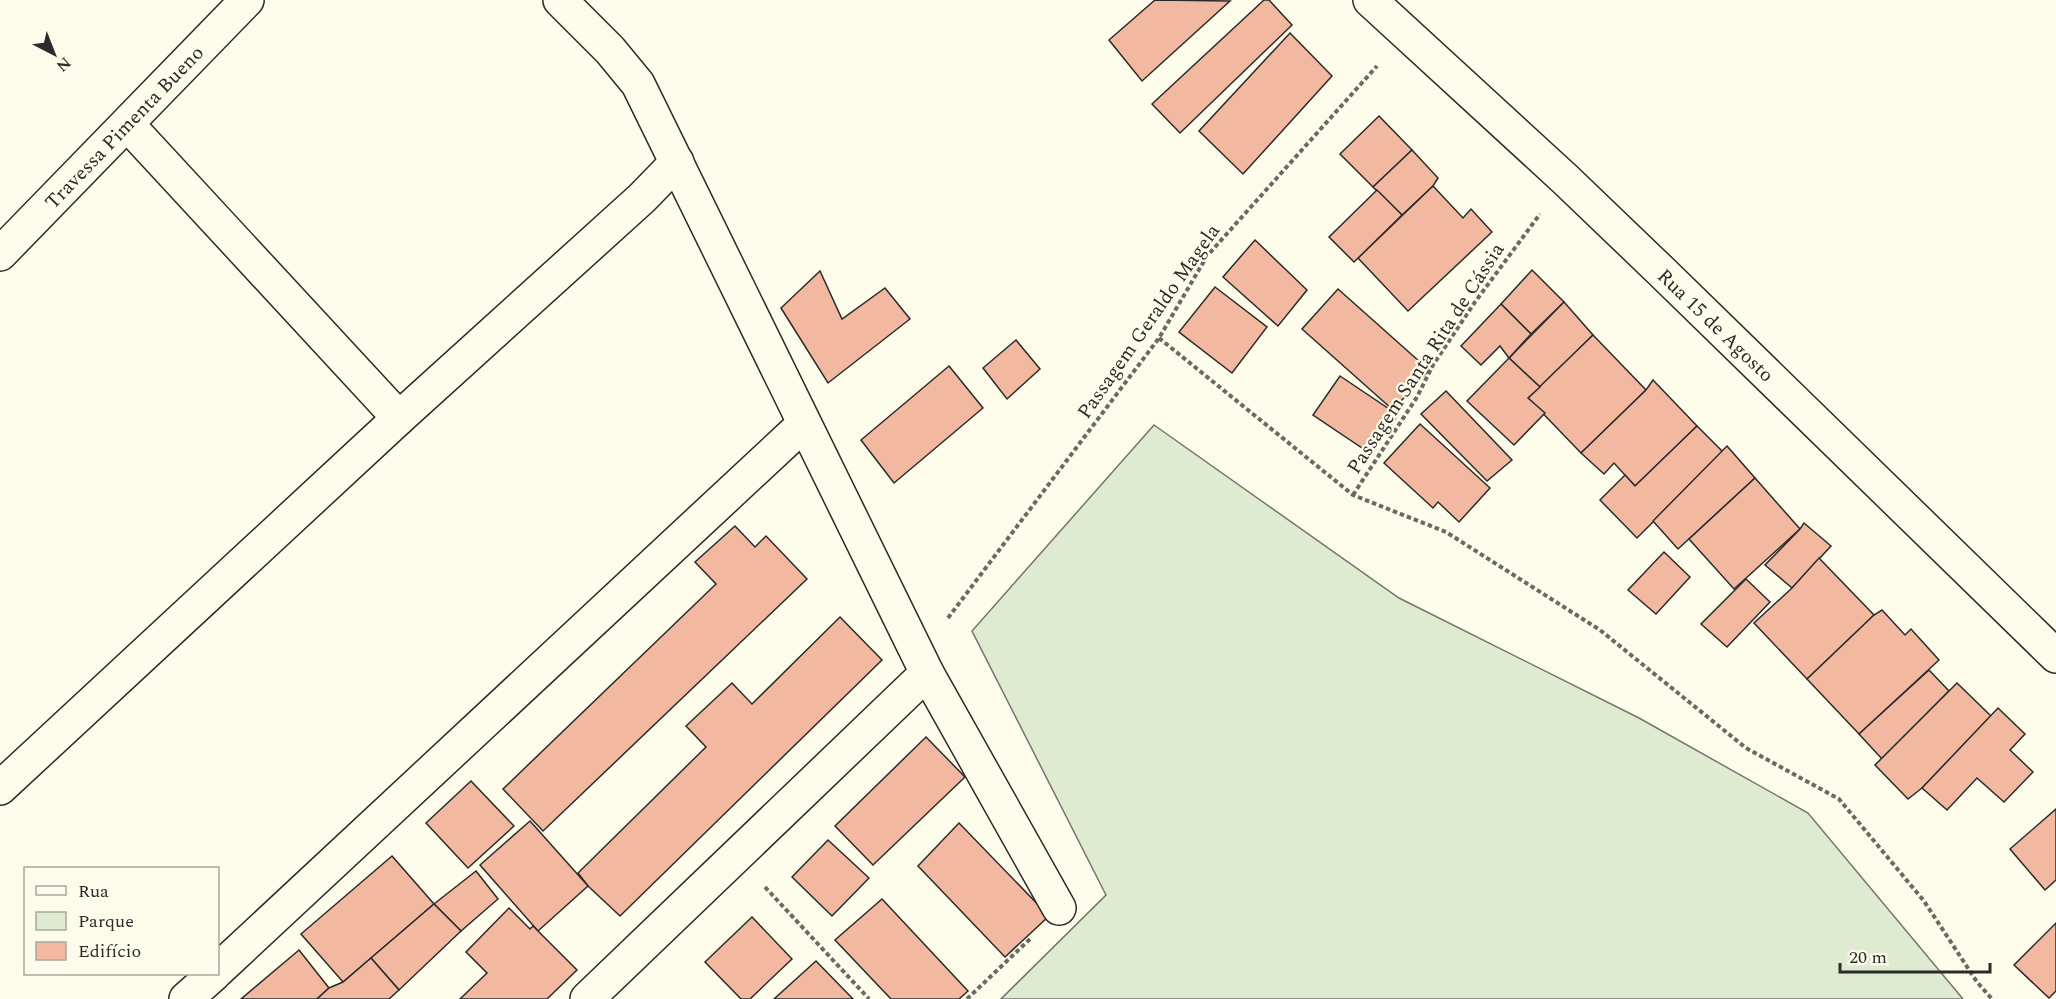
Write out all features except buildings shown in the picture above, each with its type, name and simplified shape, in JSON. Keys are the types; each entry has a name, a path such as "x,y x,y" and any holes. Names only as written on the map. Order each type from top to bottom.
{"street":[{"name":"Travessa Pimenta Bueno","path":"0,254 128,125 246,0"},
{"path":"560,0 610,50 638,84 927,673 1059,908"},
{"name":"Rua 15 de Agosto","path":"1370,0 1565,179 2056,656"},
{"path":"128,125 399,418"},
{"path":"0,788 399,418 633,206 677,162"},
{"path":"219,969 804,424"},
{"path":"587,999 927,673"},
{"path":"186,999 213,975"}],"path":[{"name":"Passagem Geraldo Magela","path":"946,621 1159,338 1208,256 1405,34"},
{"name":"Passagem Santa Rita de Cássia","path":"1353,495 1469,311 1565,179"},
{"path":"1159,338 1353,495 1446,532 1600,630 1746,748 1839,799 1924,901 1977,982 1992,999"},
{"path":"736,856 869,999"}],"green space":[{"path":"1154,425 1399,598 1639,718 1808,813 1963,999 1001,999 1106,895 972,631"}]}
